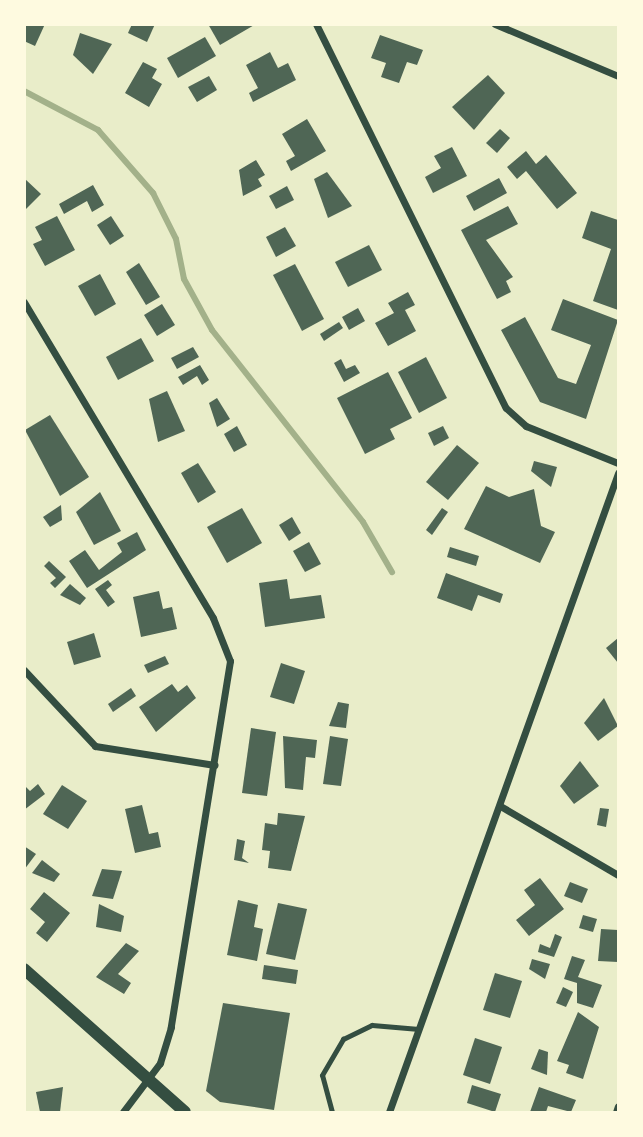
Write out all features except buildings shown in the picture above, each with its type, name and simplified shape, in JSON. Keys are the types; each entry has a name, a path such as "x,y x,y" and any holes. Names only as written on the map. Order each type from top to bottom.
{"street":[{"path":"316,24 506,408 526,426 618,463"},
{"path":"495,24 618,76"},
{"path":"24,302 226,645 229,679 172,1027 149,1081 123,1112"},
{"path":"389,1112 502,807 618,473"},
{"path":"24,670 95,746 215,765"},
{"path":"502,807 618,876"},
{"path":"24,969 185,1112"},
{"path":"616,1112 618,1106"}],"lane":[{"path":"332,1112 322,1075 343,1039 372,1025 419,1029"}],"waterway":[{"path":"24,91 98,130 153,193 176,239 184,279 212,330 363,522 392,572"}]}
